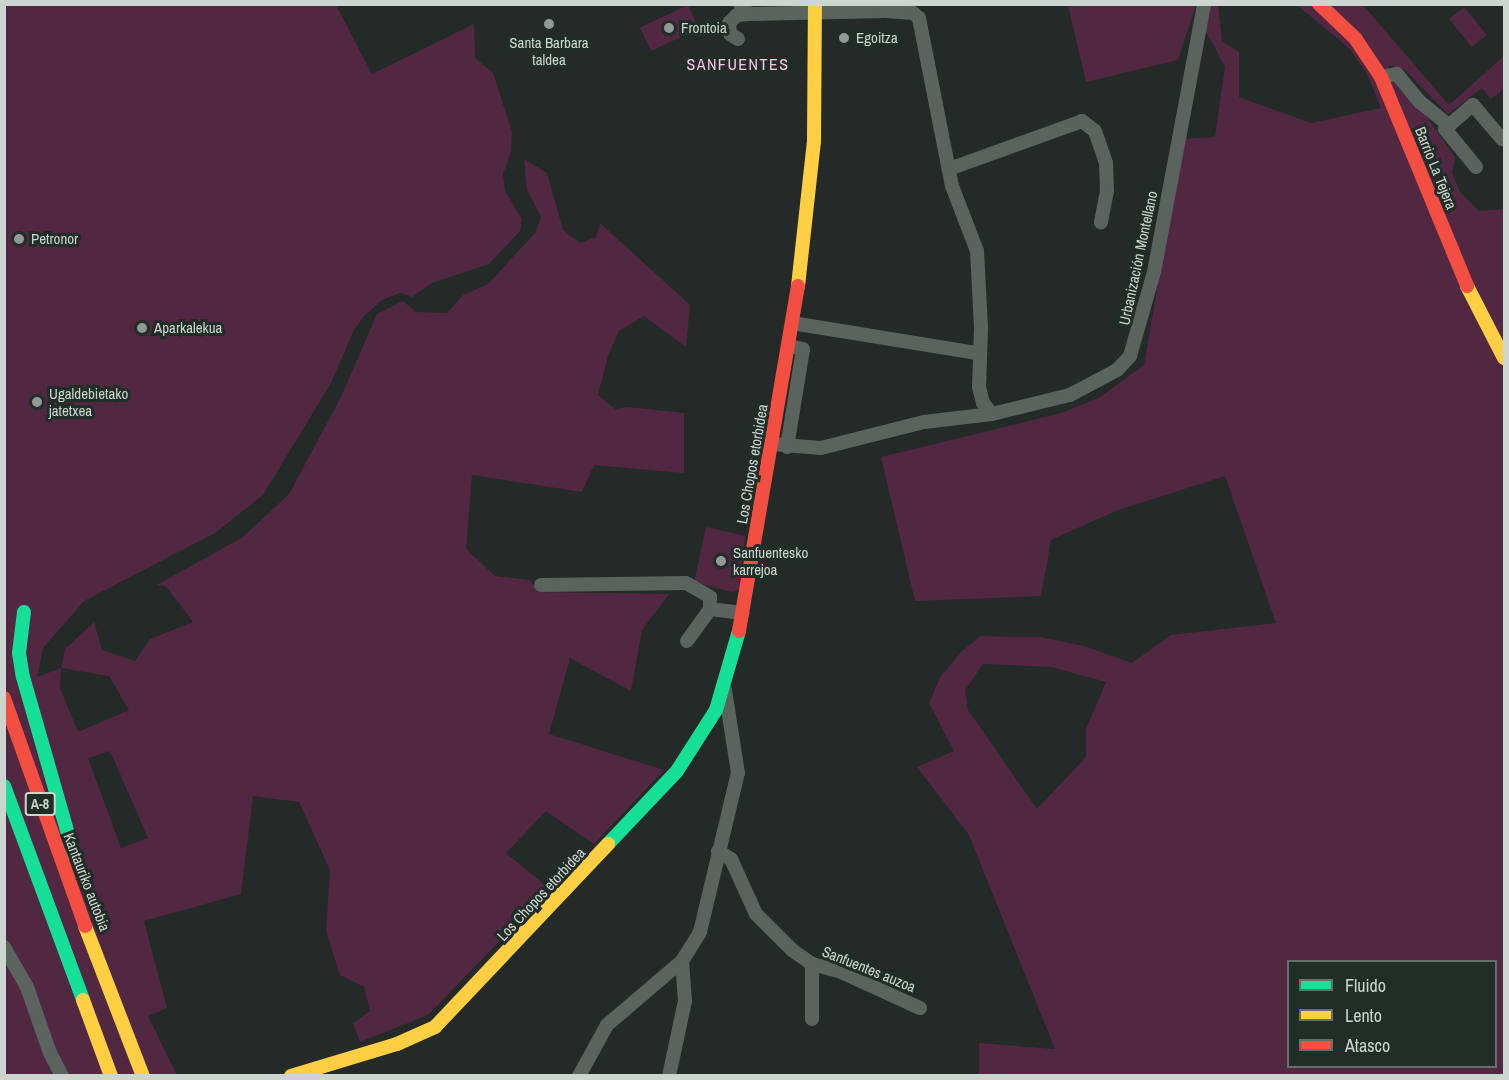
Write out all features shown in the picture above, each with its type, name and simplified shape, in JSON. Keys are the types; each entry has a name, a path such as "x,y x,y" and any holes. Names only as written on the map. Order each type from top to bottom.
{"main road":[{"name":"Barrio La Tejera","path":"1319,4 1355,38 1381,77 1467,287 1504,358"},
{"name":"Los Chopos etorbidea","path":"291,1076 397,1044 435,1027 677,771 703,735 725,688 743,613 789,346 811,192 815,8"},
{"path":"24,612 19,653 23,677 49,758 80,877 80,908"},
{"name":"Kantauriko autobia","path":"4,698 143,1076"},
{"name":"A-8","path":"4,786 111,1076"},
{"path":"4,831 15,859 39,883"}],"street":[{"name":"Urbanización Montellano","path":"772,444 821,448 924,422 992,414 1070,395 1117,370 1130,356 1154,272 1204,4"},
{"path":"738,39 730,33 729,23 744,9 815,8 904,12 919,18 957,207 977,250 981,328 978,353 979,387 983,403 992,414"},
{"path":"1381,77 1397,74 1420,102 1450,126"},
{"path":"1476,167 1445,129 1473,105 1502,139"},
{"path":"949,169 1082,121 1095,131 1106,163 1107,191 1101,222"},
{"path":"792,323 978,353"},
{"path":"787,447 803,349 789,346"},
{"path":"541,585 686,583 710,597 710,609 687,641"},
{"path":"710,609 743,613"},
{"path":"579,1076 595,1042 615,1016 682,961 704,920 718,851 738,773 725,688"},
{"name":"Sanfuentes auzoa","path":"718,851 731,859 756,914 812,964 841,972 920,1008"},
{"path":"4,947 27,987 50,1053 63,1076"},
{"path":"669,1076 685,1001 682,961"},
{"path":"812,964 813,1019"}],"shaded area":[{"path":"1068,4 1196,5 1178,60 1086,82"},
{"path":"5,5 336,5 372,74 474,24 475,58 493,73 512,132 511,151 503,174 505,191 522,219 520,231 489,264 432,283 412,297 400,293 382,300 364,316 353,332 331,383 263,495 215,533 84,601 43,648 37,677 61,668 65,649 94,622 102,650 135,661 150,639 193,622 166,586 157,585 243,537 289,494 341,397 377,314 403,301 416,312 447,313 463,295 488,284 536,232 541,217 527,190 524,159 547,173 563,230 580,243 596,237 600,223 690,305 686,347 644,316 619,331 608,356 598,395 615,409 628,407 684,413 684,473 594,465 582,492 472,475 466,549 495,576 530,580 537,592 669,594 642,630 631,691 570,658 549,734 664,770 594,844 546,811 506,853 550,889 428,1015 360,1042 353,1023 370,1011 364,987 340,975 326,931 330,870 299,802 253,796 241,894 144,921 167,1008 148,1016 177,1075 5,1076","holes":["61,668 109,676 129,710 78,732 60,688","110,751 148,838 121,848 88,758"]},
{"name":"Frontoia","path":"688,5 699,29 651,51 640,27"},
{"path":"1209,5 1218,5 1222,41 1239,52 1239,97 1311,123 1381,108 1366,72 1350,49 1297,5 1363,5 1449,105 1504,56 1504,89 1491,99 1482,88 1448,114 1404,69 1388,65 1393,79 1402,82 1455,157 1452,173 1460,192 1479,211 1504,209 1504,1075 979,1075 979,1043 1055,1049 969,835 917,767 954,751 929,703 941,676 962,651 981,636 1040,637 1084,646 1132,663 1171,635 1276,623 1225,476 1118,510 1051,540 1041,596 915,601 881,457 1062,413 1100,397 1144,365 1183,139 1215,137 1225,66 1205,30","holes":["983,664 1051,667 1106,682 1086,729 1086,757 1037,809 968,710 965,690"]},
{"path":"1464,7 1487,35 1472,47 1449,19"},
{"name":"Sanfuentesko karrejoa","path":"706,527 745,536 739,589 733,592 694,582"}],"traffic: fast":[{"path":"24,612 19,653 23,677 74,855"},
{"path":"608,844 677,771 716,710 739,631"},
{"path":"4,786 83,1000"}],"traffic: slow":[{"path":"798,286 814,141 815,4"},
{"path":"1467,286 1504,358"},
{"path":"291,1076 397,1044 435,1027 608,844"},
{"path":"85,926 143,1076"},
{"path":"83,1000 111,1076"}],"traffic: jam":[{"path":"1319,4 1355,38 1381,77 1467,286"},
{"path":"739,631 798,286"},
{"path":"4,698 85,926"}],"place":[{"name":"Santa Barbara taldea","path":"549,24"},
{"name":"Frontoia","path":"669,28"},
{"name":"Egoitza","path":"844,38"},
{"name":"Petronor","path":"19,239"},
{"name":"Aparkalekua","path":"142,328"},
{"name":"Ugaldebietako jatetxea","path":"37,402"},
{"name":"Sanfuentesko karrejoa","path":"721,561"}],"district":[{"name":"SANFUENTES","path":"738,64"}]}
